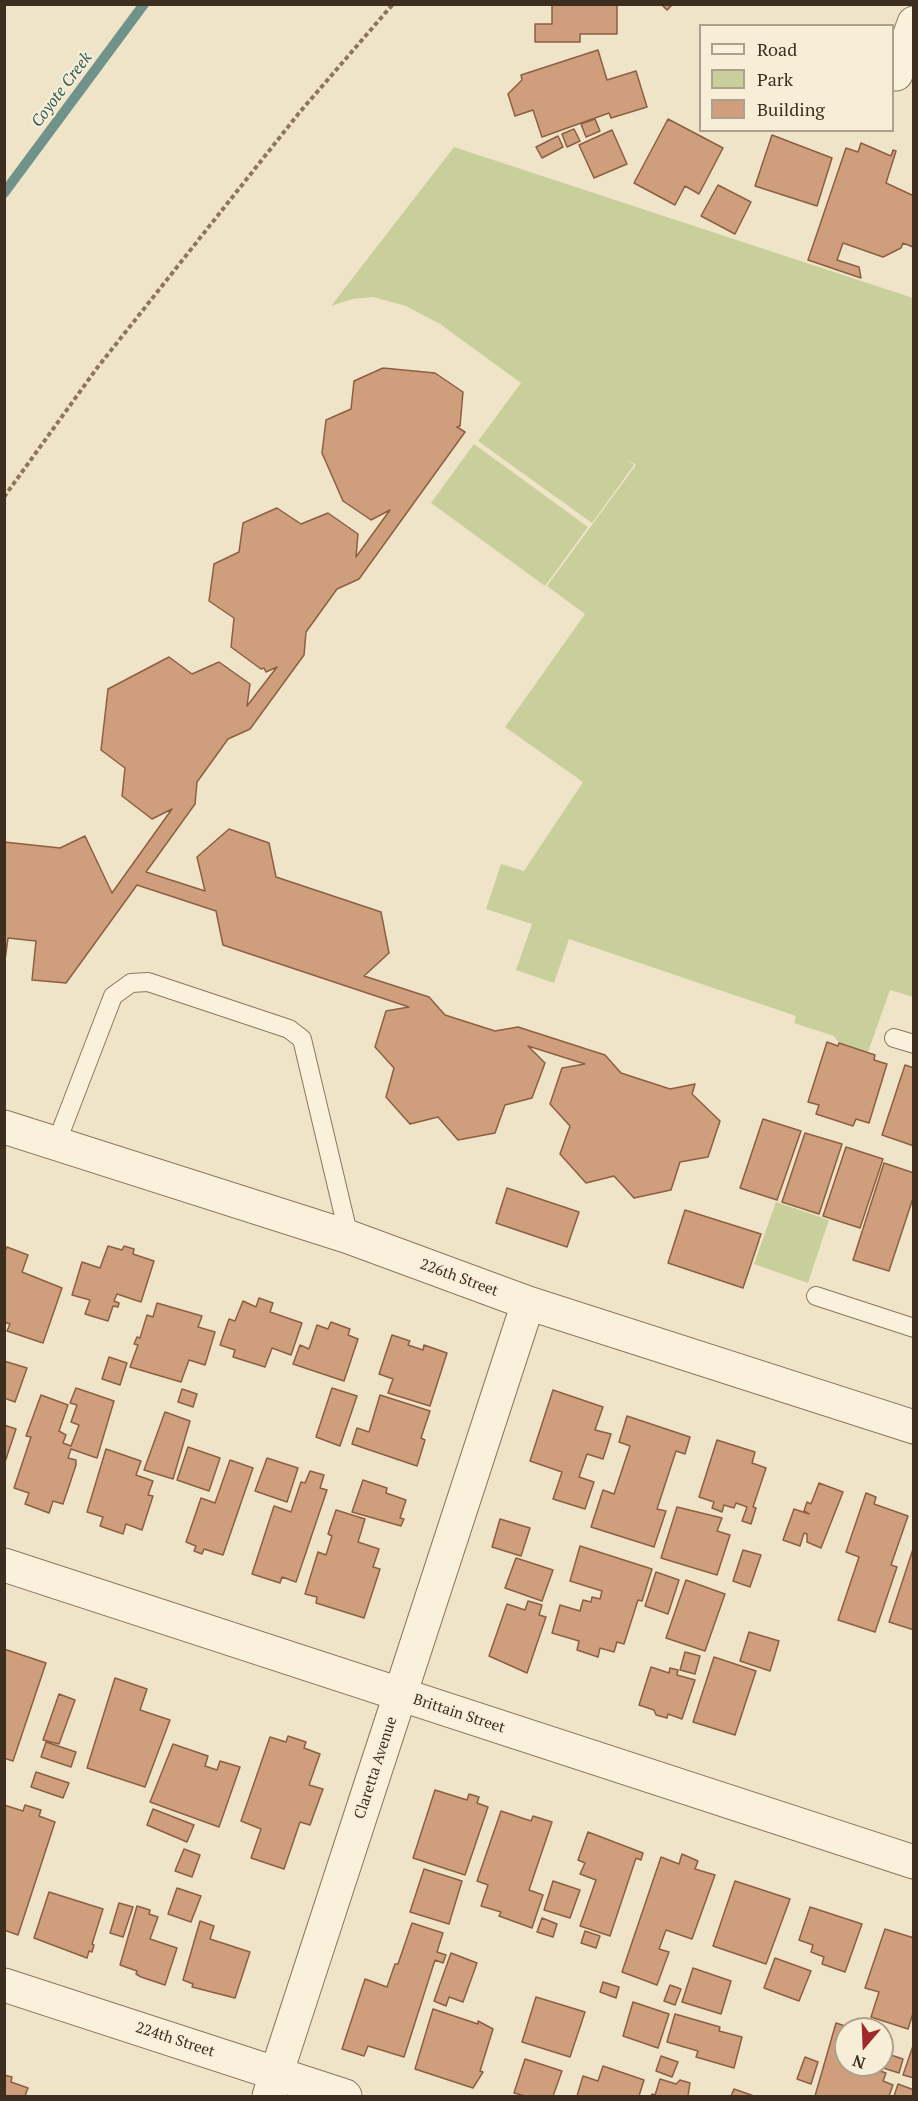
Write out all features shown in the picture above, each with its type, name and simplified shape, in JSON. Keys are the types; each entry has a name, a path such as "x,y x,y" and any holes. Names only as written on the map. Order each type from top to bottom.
{"street":[{"path":"901,75 914,24"},
{"name":"226th Street","path":"4,1127 349,1238 528,1303 914,1427"},
{"name":"Claretta Avenue","path":"273,2085 528,1303"},
{"name":"Brittain Street","path":"4,1565 914,1862"},
{"name":"224th Street","path":"4,1985 273,2085 345,2097"}],"lane":[{"path":"56,1144 113,996 131,983 148,982 289,1029 302,1039 349,1238"},
{"path":"894,1038 914,1044"},
{"path":"816,1296 914,1328"}],"path":[{"path":"4,497 119,341 299,113 393,4"}],"green space":[{"path":"454,147 913,298 913,997 890,990 868,1052 839,1043 834,1036 794,1023 796,1016 569,939 554,983 516,970 532,924 486,909 501,864 524,871 583,782 505,727 585,614 547,586 636,465 626,459 634,465 592,523 478,441 521,383 440,324 406,306 373,297 353,299 331,306"},
{"path":"474,444 588,527 545,586 431,503"},
{"path":"776,1202 829,1220 808,1283 754,1264"}],"building":[{"path":"552,4 617,4 617,34 580,34 580,42 535,42 535,24 552,24"},
{"path":"661,4 673,4 667,10"},
{"path":"598,50 607,80 636,71 647,107 611,118 609,113 542,137 533,110 515,116 508,94 522,80 521,75"},
{"path":"595,119 600,131 586,137 581,124"},
{"path":"668,119 723,148 699,194 685,186 675,205 634,183"},
{"path":"574,129 580,141 567,147 562,134"},
{"path":"612,130 627,164 594,178 579,145"},
{"path":"772,135 832,158 817,206 755,186"},
{"path":"558,136 563,147 542,158 536,147"},
{"path":"861,143 891,156 893,150 896,151 886,183 914,196 913,247 903,243 901,248 883,257 843,243 837,260 859,267 861,278 808,260 846,148 858,152"},
{"path":"718,185 751,202 735,234 701,216"},
{"path":"383,368 435,373 463,392 460,426 457,427 465,432 359,579 337,589 306,632 304,655 250,729 228,739 197,782 195,804 146,872 205,891 197,857 229,829 269,843 276,877 381,912 389,953 364,976 429,997 445,1015 495,1031 518,1027 605,1055 621,1073 670,1089 695,1084 692,1094 720,1121 708,1157 680,1162 671,1190 634,1198 614,1176 586,1183 560,1154 570,1126 550,1104 562,1068 585,1064 528,1046 545,1063 532,1098 505,1105 495,1133 458,1140 438,1117 410,1124 386,1097 394,1068 375,1047 386,1011 409,1007 223,945 216,911 137,885 66,983 32,980 36,941 8,938 4,968 4,842 60,848 85,836 112,893 172,809 152,819 122,796 125,768 101,750 108,689 169,657 192,674 219,662 250,684 247,706 277,667 266,672 264,668 261,669 231,647 234,618 209,601 214,564 239,552 243,523 277,508 301,524 328,513 358,534 356,557 390,510 371,520 343,501 322,453 326,420 351,409 354,381"},
{"path":"827,1042 838,1046 839,1043 875,1055 874,1060 887,1064 869,1123 856,1119 853,1126 816,1114 819,1105 808,1102"},
{"path":"905,1065 914,1068 914,1146 882,1135"},
{"path":"763,1119 801,1131 777,1200 740,1188"},
{"path":"805,1133 842,1144 819,1214 782,1202"},
{"path":"846,1147 883,1159 860,1228 823,1216"},
{"path":"884,1163 914,1173 914,1195 889,1271 853,1260"},
{"path":"507,1188 579,1212 567,1247 496,1223"},
{"path":"685,1210 761,1234 743,1288 668,1263"},
{"path":"108,1246 122,1250 124,1246 134,1249 133,1254 154,1261 141,1302 117,1294 114,1301 119,1303 118,1307 113,1306 108,1321 85,1314 90,1300 72,1295 82,1262 100,1268"},
{"path":"7,1247 28,1255 22,1272 62,1288 43,1343 7,1331 10,1324 4,1322 4,1254"},
{"path":"259,1298 273,1303 270,1312 302,1323 291,1355 272,1348 265,1367 233,1357 235,1350 220,1345 229,1319 235,1321 243,1301 256,1307"},
{"path":"157,1303 202,1316 198,1327 215,1332 205,1365 189,1360 181,1382 130,1367 138,1345 134,1344 137,1337 140,1338 147,1315 153,1317"},
{"path":"331,1322 350,1329 348,1335 358,1339 344,1381 293,1364 300,1345 309,1349 317,1325 328,1329"},
{"path":"392,1335 410,1341 408,1345 423,1350 424,1345 447,1353 430,1406 388,1393 393,1379 379,1374"},
{"path":"109,1357 127,1363 120,1385 102,1379"},
{"path":"4,1361 27,1368 15,1402 4,1398"},
{"path":"76,1388 114,1401 97,1458 71,1449 68,1458 76,1460 76,1465 63,1504 53,1501 49,1513 25,1504 29,1493 14,1488 31,1437 26,1436 41,1395 68,1405 59,1431 66,1435 63,1443 71,1446 79,1425 71,1422 77,1405 70,1403"},
{"path":"332,1388 357,1396 340,1446 316,1437"},
{"path":"182,1389 197,1394 193,1407 178,1402"},
{"path":"553,1390 603,1407 595,1430 611,1434 603,1459 587,1454 579,1477 594,1482 585,1509 553,1499 562,1472 530,1461"},
{"path":"380,1395 430,1411 421,1438 425,1440 417,1466 352,1444 357,1428 369,1432"},
{"path":"165,1412 190,1421 173,1479 144,1470"},
{"path":"627,1416 690,1437 685,1454 676,1451 657,1509 666,1511 654,1547 591,1527 603,1490 614,1494 630,1446 619,1442"},
{"path":"4,1425 16,1429 4,1465"},
{"path":"717,1440 755,1452 752,1463 766,1468 753,1507 756,1508 751,1524 742,1521 747,1507 736,1503 734,1508 724,1505 722,1512 712,1508 714,1502 699,1497"},
{"path":"188,1447 220,1458 209,1491 177,1480"},
{"path":"106,1449 141,1461 136,1475 153,1481 148,1495 153,1496 142,1530 126,1524 123,1534 100,1526 103,1517 87,1512"},
{"path":"267,1458 298,1468 287,1502 255,1491"},
{"path":"230,1460 253,1468 223,1555 204,1549 202,1554 194,1551 196,1546 186,1542 201,1498 215,1503"},
{"path":"310,1471 324,1475 320,1488 327,1490 296,1582 282,1577 280,1583 252,1574 274,1506 291,1512 301,1482 305,1483"},
{"path":"363,1480 387,1488 386,1493 406,1500 400,1518 404,1519 401,1526 352,1512"},
{"path":"819,1483 843,1492 821,1548 807,1542 807,1534 804,1533 800,1546 783,1540 794,1509 809,1514 804,1511 807,1502 811,1504"},
{"path":"866,1493 876,1497 874,1504 908,1516 891,1565 897,1567 875,1632 838,1620 859,1557 846,1552"},
{"path":"677,1507 722,1518 717,1531 730,1535 717,1575 661,1558"},
{"path":"336,1510 365,1519 358,1542 379,1549 373,1567 380,1569 364,1618 316,1603 317,1597 305,1594 318,1552 326,1555 332,1536 328,1534"},
{"path":"500,1519 530,1528 521,1556 492,1547"},
{"path":"580,1546 652,1569 642,1601 638,1600 624,1644 617,1642 614,1652 600,1648 598,1657 577,1650 579,1641 552,1633 560,1605 580,1611 583,1600 591,1602 592,1597 600,1599 602,1591 570,1581"},
{"path":"914,1546 914,1630 889,1622"},
{"path":"743,1550 761,1555 750,1587 733,1581"},
{"path":"516,1558 553,1570 542,1601 505,1588"},
{"path":"656,1572 679,1580 668,1614 645,1606"},
{"path":"686,1580 725,1594 705,1651 666,1638"},
{"path":"528,1601 542,1605 539,1615 546,1617 527,1673 489,1656 507,1604 525,1610"},
{"path":"749,1632 779,1641 770,1671 740,1661"},
{"path":"4,1649 46,1663 13,1761 4,1758"},
{"path":"685,1652 700,1656 695,1674 680,1670"},
{"path":"714,1657 756,1671 735,1735 693,1722"},
{"path":"651,1667 669,1673 670,1668 678,1670 677,1675 695,1680 682,1719 668,1714 667,1718 656,1715 654,1710 639,1705"},
{"path":"115,1678 147,1689 140,1710 170,1720 145,1787 87,1768"},
{"path":"59,1694 75,1700 59,1744 43,1740"},
{"path":"288,1736 306,1742 304,1748 320,1754 309,1785 323,1789 310,1825 300,1822 284,1869 251,1858 261,1829 241,1821 270,1737 286,1742"},
{"path":"46,1742 76,1752 71,1767 41,1757"},
{"path":"173,1744 208,1756 205,1766 217,1770 220,1761 240,1767 219,1827 150,1802"},
{"path":"36,1772 69,1783 63,1798 31,1787"},
{"path":"435,1790 467,1800 469,1794 479,1797 477,1803 488,1807 465,1875 413,1858"},
{"path":"4,1805 23,1811 25,1805 41,1810 39,1816 55,1822 18,1935 4,1930"},
{"path":"153,1809 194,1825 187,1842 147,1825"},
{"path":"501,1811 531,1821 533,1816 552,1822 529,1890 543,1895 532,1928 499,1916 501,1912 481,1906 488,1885 477,1881"},
{"path":"588,1832 643,1853 641,1860 636,1858 610,1936 580,1926 596,1880 580,1874 585,1863 578,1860"},
{"path":"184,1849 200,1855 192,1877 175,1871"},
{"path":"682,1854 698,1861 695,1869 715,1875 692,1939 666,1930 659,1949 669,1952 657,1985 622,1972 661,1857 679,1864"},
{"path":"424,1869 462,1881 449,1924 410,1912"},
{"path":"553,1881 580,1890 570,1918 544,1910"},
{"path":"735,1881 790,1899 766,1964 713,1946"},
{"path":"177,1888 201,1896 191,1922 168,1914"},
{"path":"49,1892 103,1909 92,1944 94,1945 92,1952 89,1951 87,1958 34,1938"},
{"path":"119,1903 133,1907 123,1937 110,1933"},
{"path":"137,1906 150,1910 149,1914 158,1917 150,1939 177,1948 165,1985 141,1977 136,1974 137,1971 120,1965"},
{"path":"810,1907 862,1924 845,1972 822,1964 824,1957 811,1952 813,1945 799,1940"},
{"path":"542,1918 557,1924 553,1937 537,1932"},
{"path":"200,1921 214,1926 210,1939 250,1952 235,1998 192,1987 193,1984 183,1980"},
{"path":"412,1923 443,1933 437,1952 446,1955 443,1963 435,1960 404,2057 368,2046 364,2056 342,2049 365,1979 387,1987 395,1964 398,1964"},
{"path":"885,1929 914,1938 914,2010 908,2029 894,2024 894,2017 871,2017 879,1992 865,1988"},
{"path":"585,1931 600,1936 596,1948 581,1943"},
{"path":"451,1953 477,1963 463,2002 449,1997 446,2006 434,2001"},
{"path":"775,1958 811,1971 799,2001 764,1988"},
{"path":"693,1968 731,1981 721,2014 682,2002"},
{"path":"603,1982 619,1987 616,1998 600,1992"},
{"path":"670,1985 681,1989 675,2005 664,2001"},
{"path":"536,1997 585,2012 570,2057 522,2042"},
{"path":"633,2002 669,2014 658,2048 623,2036"},
{"path":"433,2009 478,2024 478,2021 493,2029 480,2071 483,2072 473,2088 415,2069"},
{"path":"675,2014 720,2027 719,2031 742,2037 734,2068 696,2057 698,2051 667,2042"},
{"path":"834,2030 834,2077 884,2077 883,2081 893,2085 889,2096 815,2096"},
{"path":"914,2043 914,2078 903,2075"},
{"path":"661,2056 678,2062 672,2077 656,2071"},
{"path":"894,2056 903,2059 899,2073 894,2071"},
{"path":"805,2057 818,2062 811,2084 797,2079"},
{"path":"525,2059 562,2071 553,2096 525,2096 514,2093"},
{"path":"603,2066 644,2080 639,2096 577,2096 583,2076 598,2081"},
{"path":"4,2075 12,2077 11,2082 28,2088 25,2096 4,2096"},
{"path":"660,2079 676,2084 680,2080 690,2083 688,2096 651,2096 655,2095"},
{"path":"898,2084 914,2090 914,2096 894,2096"},
{"path":"734,2089 754,2096 731,2096"}],"waterway":[{"name":"Coyote Creek","path":"4,193 144,4"}]}
